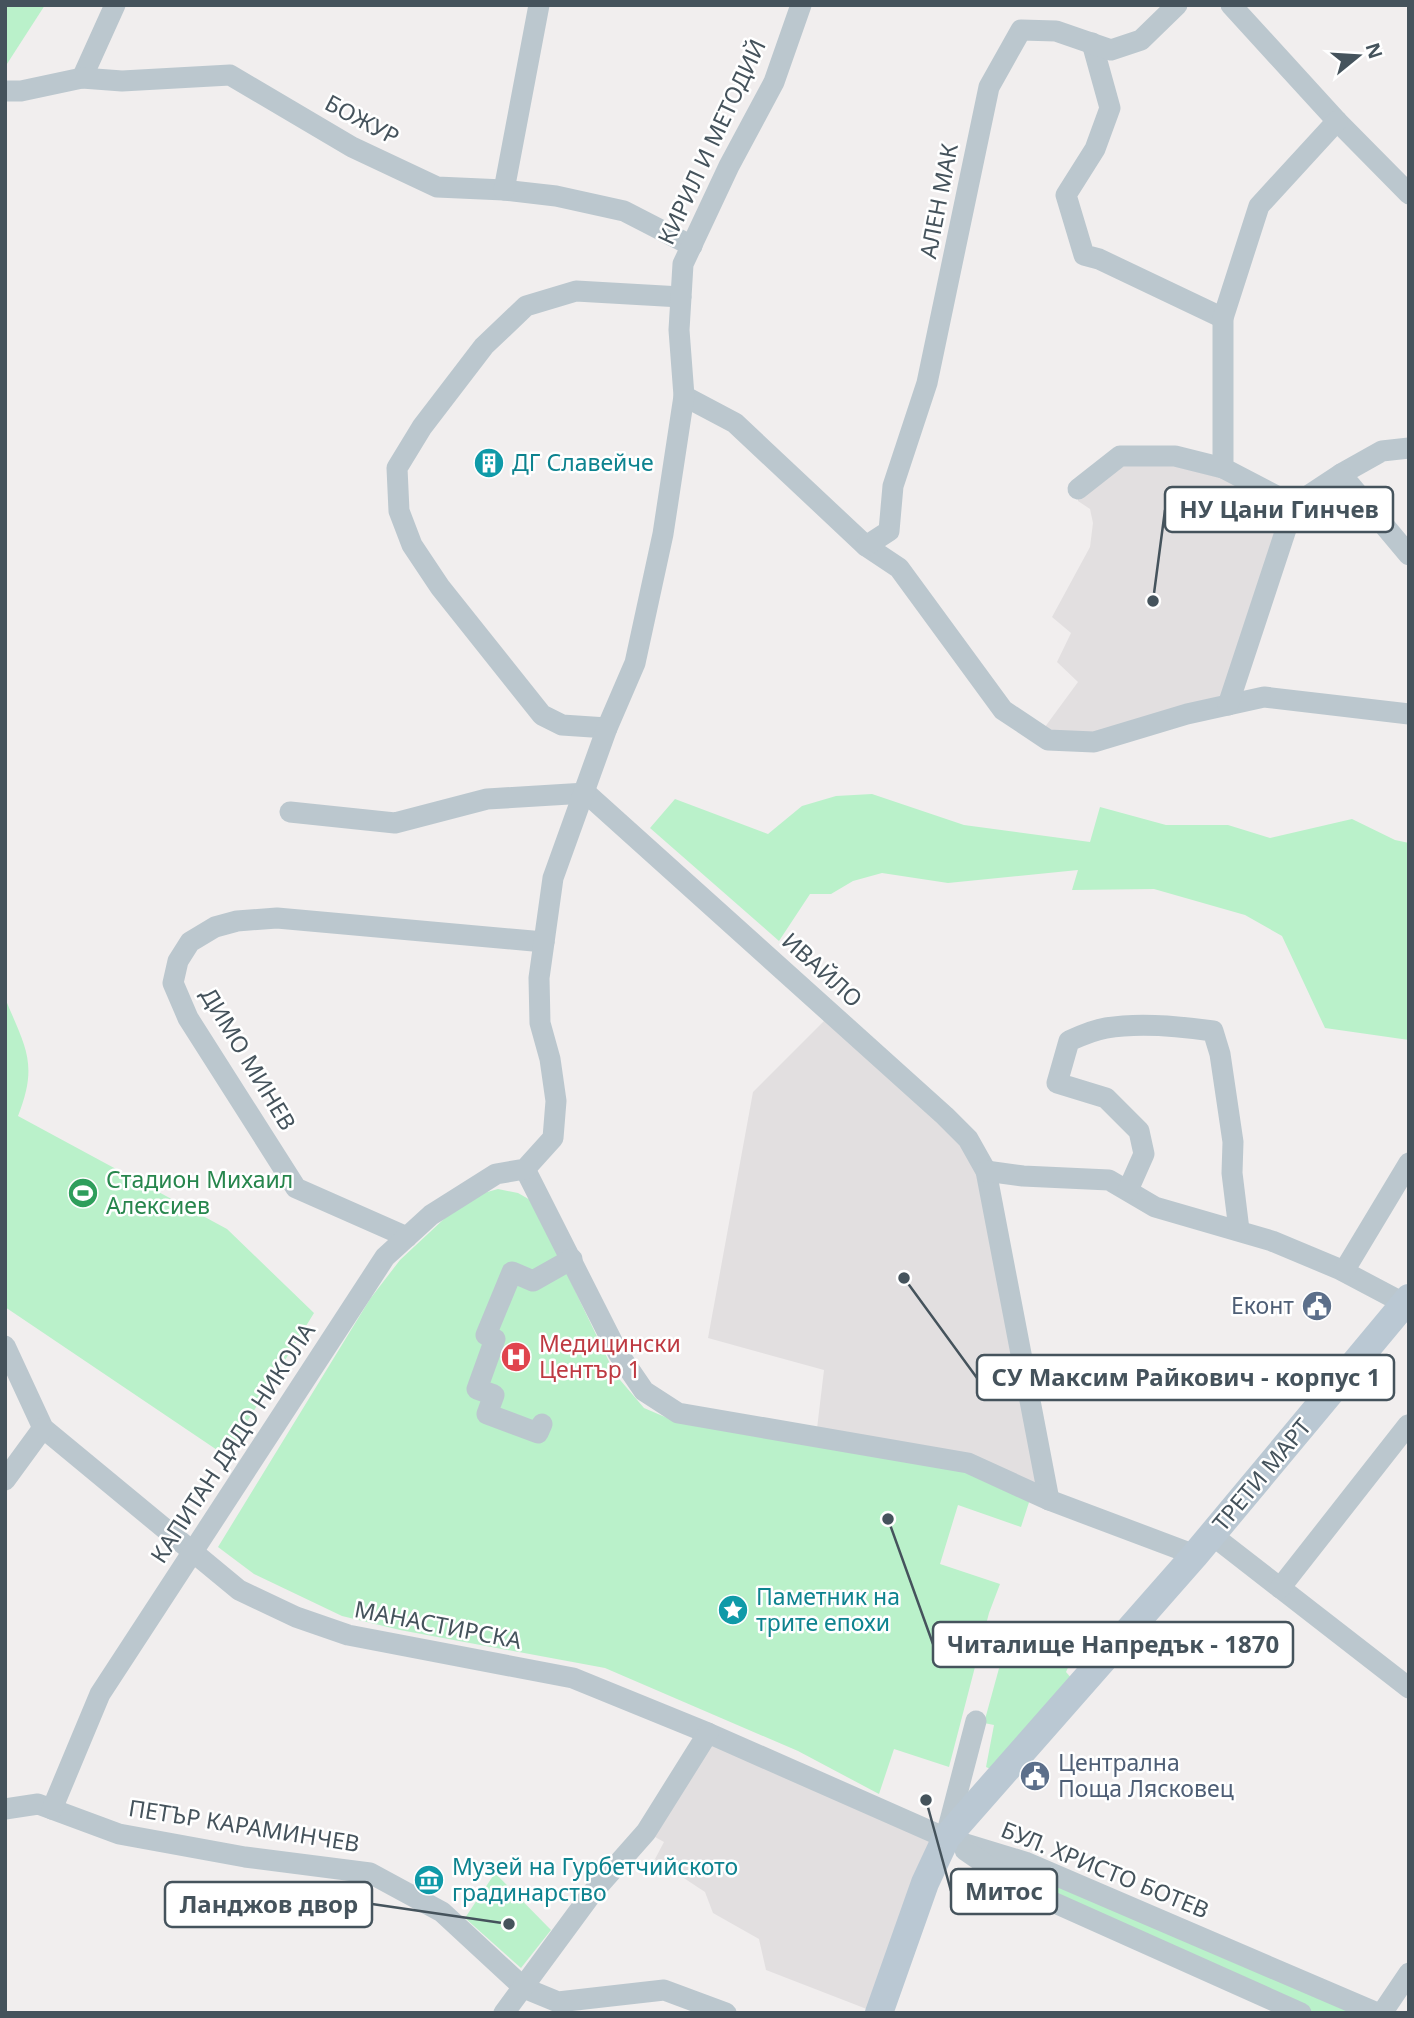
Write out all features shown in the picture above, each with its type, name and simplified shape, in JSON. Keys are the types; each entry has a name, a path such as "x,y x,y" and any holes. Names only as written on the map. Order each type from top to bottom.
{"street":[{"path":"82,78 115,5"},
{"path":"504,190 539,5"},
{"name":"КИРИЛ И МЕТОДИЙ","path":"586,793 607,728 635,663 663,534 684,396 679,330 683,264 729,166 774,82 801,5"},
{"name":"АЛЕН МАК","path":"866,545 889,531 893,486 927,383 989,87 1021,30 1056,31 1111,50 1141,40 1177,5"},
{"path":"1231,5 1337,121 1409,194"},
{"path":"1092,43 1110,108 1095,149 1066,195 1084,255 1099,259 1223,318"},
{"name":"БОЖУР","path":"5,91 21,91 82,78 122,81 230,75 352,147 437,187 556,196 624,211 692,246"},
{"path":"1223,468 1223,318 1259,206 1337,121"},
{"path":"607,728 562,724 542,715 440,587 412,545 399,511 397,468 422,427 484,346 526,306 576,291 681,297"},
{"path":"684,396 735,423 866,545 899,568 1003,710 1048,740 1094,742 1187,714 1264,697 1409,714"},
{"path":"1228,705 1294,505 1340,474 1382,452 1409,448"},
{"path":"1078,489 1120,456 1175,456 1223,468 1294,505"},
{"path":"1340,474 1409,555"},
{"path":"290,812 395,823 487,799 586,793 553,878 538,978 540,1023 550,1059 556,1101 553,1138 525,1169 618,1353 644,1391 677,1413 968,1463 1049,1500 1203,1545 1279,1588 1409,1688"},
{"name":"ИВАЙЛО","path":"586,793 968,1139 986,1171 1049,1500"},
{"name":"ДИМО МИНЕВ","path":"407,1237 296,1188 188,1018 173,983 178,961 190,942 215,927 237,921 277,918 544,942"},
{"path":"1128,1190 1144,1154 1139,1131 1106,1097 1056,1083 1069,1041 1104,1028 1165,1027 1213,1031 1220,1054 1233,1142 1231,1173 1239,1230"},
{"path":"1344,1271 1409,1163"},
{"name":"КАПИТАН ДЯДО НИКОЛА","path":"52,1809 100,1694 385,1257 431,1215 496,1174 525,1169"},
{"path":"986,1171 1023,1176 1109,1180 1156,1207 1272,1241 1344,1271 1407,1302"},
{"path":"542,1424 538,1433 487,1414 494,1395 477,1389 495,1339 486,1335 512,1272 533,1280 572,1259"},
{"name":"ТРЕТИ МАРТ","path":"879,2013 925,1883 946,1838 1203,1545 1407,1302"},
{"name":"МАНАСТИРСКА","path":"8,1357 43,1428 239,1590 296,1617 348,1635 573,1678 946,1838"},
{"path":"1279,1588 1408,1424"},
{"path":"5,1480 43,1428"},
{"path":"946,1838 976,1721"},
{"path":"504,2013 593,1892 646,1832 708,1734"},
{"name":"ПЕТЪР КАРАМИНЧЕВ","path":"5,1809 38,1804 119,1835 245,1857 370,1873 442,1912 524,1989 558,2002 664,1990 726,2013"},
{"name":"БУЛ. ХРИСТО БОТЕВ","path":"946,1838 1017,1886 1301,2013"},
{"name":"БУЛ. ХРИСТО БОТЕВ","path":"946,1838 1025,1862 1380,2013"},
{"path":"1380,2013 1409,1973"}],"shaded area":[{"path":"1120,456 1175,456 1294,505 1228,705 1094,742 1042,731 1078,682 1057,662 1071,633 1052,617 1090,547 1093,523 1090,509 1078,501 1078,489"},
{"path":"832,1013 986,1171 1046,1499 816,1437 824,1370 708,1338 753,1092"},
{"path":"708,1733 946,1838 877,2013 766,1970 759,1939 713,1913 705,1892 655,1859 664,1842 646,1832"}],"green space":[{"path":"5,5 45,5 5,67"},
{"path":"872,794 964,825 1090,842 1100,807 1166,825 1228,825 1270,838 1352,819 1395,840 1409,843 1409,1040 1325,1028 1282,936 1245,915 1154,889 1072,890 1078,870 948,883 882,873 853,881 831,894 810,894 779,941 650,828 675,799 768,834 802,806 836,796"},
{"name":"Стадион Михаил Алексиев","path":"5,998 27,1056 28,1082 18,1116 227,1229 314,1313 226,1456 5,1307"},
{"path":"498,1189 518,1193 532,1201 615,1374 644,1408 672,1420 968,1463 1032,1493 1021,1527 958,1505 940,1564 1000,1584 989,1613 949,1767 894,1749 879,1794 798,1751 605,1668 400,1630 342,1616 254,1574 218,1547 370,1299 400,1260 445,1218 480,1194"},
{"path":"1012,1621 1078,1646 1066,1672 1073,1680 997,1772 986,1767 994,1725 984,1723"},
{"path":"946,1838 1377,2013 1301,2013 1017,1886"},
{"path":"495,1873 551,1930 521,1968 465,1918"}],"place":[{"name":"ДГ Славейче","path":"489,463"},
{"name":"НУ Цани Гинчев","path":"1153,601"},
{"name":"Стадион Михаил Алексиев","path":"83,1193"},
{"name":"СУ Максим Райкович - корпус 1","path":"904,1278"},
{"name":"Еконт","path":"1317,1306"},
{"name":"Медицински Център 1","path":"516,1357"},
{"name":"Читалище Напредък - 1870","path":"888,1519"},
{"name":"Паметник на трите епохи","path":"733,1610"},
{"name":"Централна Поща Лясковец","path":"1035,1776"},
{"name":"Митос","path":"926,1800"},
{"name":"Музей на Гурбетчийското градинарство","path":"429,1880"},
{"name":"Ланджов двор","path":"509,1924"}]}
